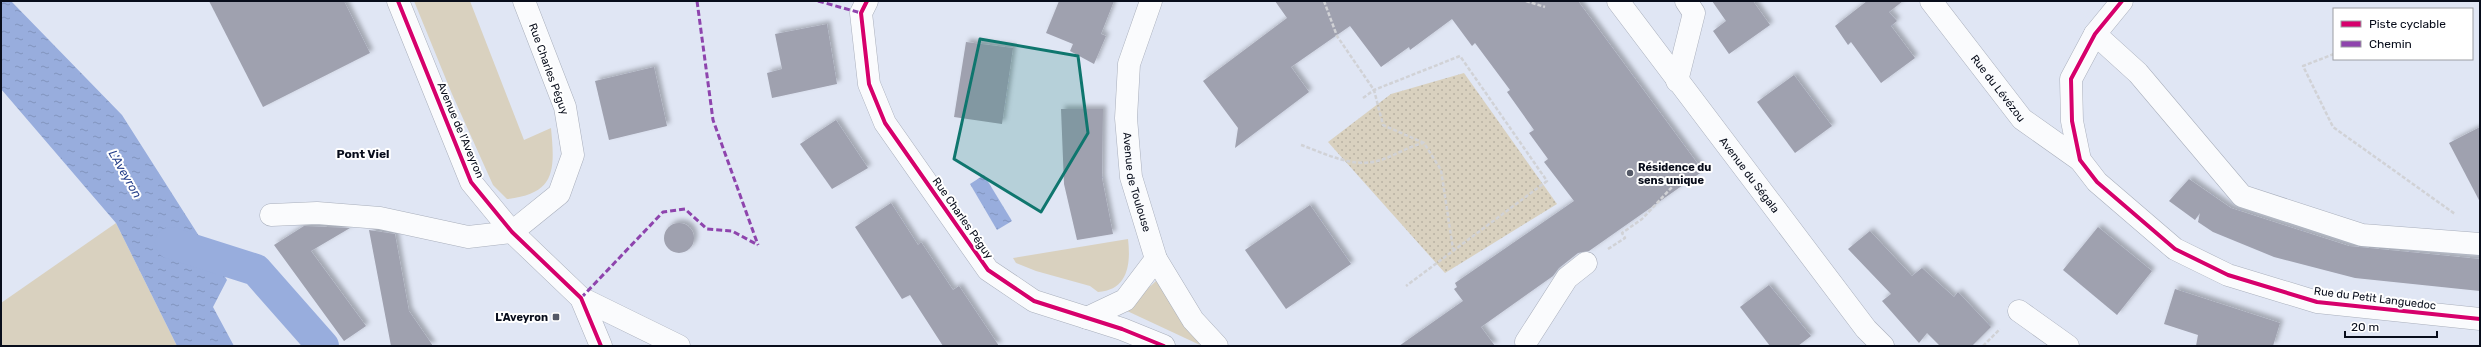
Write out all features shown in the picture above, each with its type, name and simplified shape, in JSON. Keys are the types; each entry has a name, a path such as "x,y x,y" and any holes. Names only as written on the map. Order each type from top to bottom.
{"street":[{"name":"Avenue de l'Aveyron","path":"398,1 471,182 512,232 581,298 601,346"},
{"name":"Rue Charles Péguy","path":"512,232 559,194 573,155 565,107 524,1"},
{"name":"Rue Charles Péguy","path":"868,1 861,13 869,84 885,123 988,270 1034,301 1087,318 1164,346"},
{"name":"Avenue de Toulouse","path":"1151,1 1129,64 1126,118 1131,177 1156,259 1193,320 1217,346"},
{"name":"Avenue du Ségala","path":"1618,1 1866,329 1883,346"},
{"path":"1677,81 1694,13 1686,1"},
{"name":"Rue du Lévézou","path":"1931,1 2022,120 2080,160"},
{"name":"Rue du Petit Languedoc","path":"2122,1 2095,34 2071,79 2072,121 2080,160 2097,182 2175,249 2228,275 2317,302 2480,319"},
{"path":"2095,34 2138,72 2242,196 2362,235 2480,244"},
{"path":"271,215 317,213 380,218 468,237 512,232"},
{"path":"1087,318 1125,300 1156,259"},
{"path":"1526,342 1567,278 1586,263"},
{"path":"581,298 679,346"},
{"path":"2019,311 2068,346"}],"path":[{"path":"1324,1 1337,36 1374,90 1383,125 1424,143 1441,170 1453,249"},
{"path":"1526,1 1545,7"},
{"path":"2333,54 2303,66 2333,127 2457,215"},
{"path":"1363,98 1374,90 1460,56 1547,181 1453,249 1406,286"},
{"path":"1301,145 1344,161 1376,161 1408,146 1424,143"},
{"path":"1622,233 1642,219 1673,186"}],"highlighted area":[{"path":"980,39 1078,56 1088,133 1041,212 954,159"}],"shaded area":[{"path":"414,1 470,1 524,140 551,128 553,156 552,168 544,185 535,192 507,199 493,185 452,94"},
{"path":"1464,73 1557,204 1445,273 1328,142 1391,94"},
{"path":"116,223 177,346 1,346 1,303"},
{"path":"1128,239 1129,258 1125,274 1116,286 1108,290 1098,292 1090,286 1036,271 1016,263 1013,258"},
{"path":"1156,281 1200,345 1125,310"}],"water":[{"path":"1,1 11,1 122,115 227,280 213,307 234,346 177,346 116,223 1,89"},
{"path":"984,175 1012,221 997,230 970,184"}],"building":[{"path":"209,1 344,1 370,53 263,107"},
{"path":"1059,1 1114,1 1101,34 1106,36 1094,64 1070,51 1073,44 1046,33"},
{"name":"Résidence du sens unique","path":"1275,1 1578,1 1703,171 1589,251 1578,253 1559,268 1553,276 1481,327 1495,346 1399,346 1463,301 1454,289 1457,287 1455,283 1574,201 1544,162 1548,159 1529,133 1534,130 1507,92 1510,90 1475,43 1472,46 1452,19 1410,50 1409,47 1381,67 1350,26 1291,67 1309,92 1235,148 1238,128 1203,81 1287,18"},
{"path":"1712,1 1753,1 1770,25 1729,54 1713,31 1726,21"},
{"path":"1867,1 1903,1 1889,12 1897,21 1891,26 1915,58 1881,83 1851,42 1848,45 1835,26"},
{"path":"827,24 837,84 772,98 767,73 782,69 775,34"},
{"path":"966,42 1013,48 1002,124 954,117"},
{"path":"654,67 667,126 609,140 595,81"},
{"path":"1794,75 1832,126 1795,153 1757,102"},
{"path":"1061,109 1103,109 1102,178 1113,234 1077,240 1064,184"},
{"path":"836,120 868,168 832,189 800,144"},
{"path":"2480,127 2480,202 2449,143"},
{"path":"2189,179 2231,208 2349,246 2480,259 2480,291 2355,278 2274,257 2213,232 2198,222 2200,213 2195,220 2169,201"},
{"path":"891,203 918,245 921,242 953,290 959,286 999,346 943,346 910,295 902,299 855,227"},
{"path":"1310,205 1351,264 1286,309 1245,250"},
{"path":"679,223 685,224 693,232 693,244 685,252 679,253 673,252 665,244 664,238 665,232 673,224"},
{"path":"304,226 350,228 311,251 366,326 344,341 274,245"},
{"path":"2098,227 2152,271 2117,315 2063,270"},
{"path":"369,230 395,234 409,311 433,346 391,346"},
{"path":"1870,231 1912,276 1922,268 1954,297 1958,292 1991,327 1972,346 1940,346 1927,333 1919,343 1882,301 1891,294 1848,249"},
{"path":"1769,285 1811,336 1798,346 1770,346 1740,307"},
{"path":"2175,289 2280,323 2273,346 2196,346 2198,335 2164,324"}],"waterway":[{"path":"171,243 256,270 323,346"}],"marked path":[{"path":"697,1 713,120 758,245"},
{"path":"818,1 861,13"},
{"path":"581,298 663,212 685,209 707,229 732,231 758,245"}],"cycle path":[{"path":"398,1 471,182 512,232 581,298 601,346"},
{"path":"867,1 861,13 869,84 885,123 988,270 1034,301 1122,329 1164,346"},
{"path":"2122,1 2095,34 2071,79 2072,121 2080,160 2097,182 2175,249 2228,275 2317,302 2480,319"}],"place":[{"name":"Résidence du sens unique","path":"1630,173"},
{"name":"L'Aveyron","path":"556,317"}],"district":[{"name":"Pont Viel","path":"363,154"}]}
